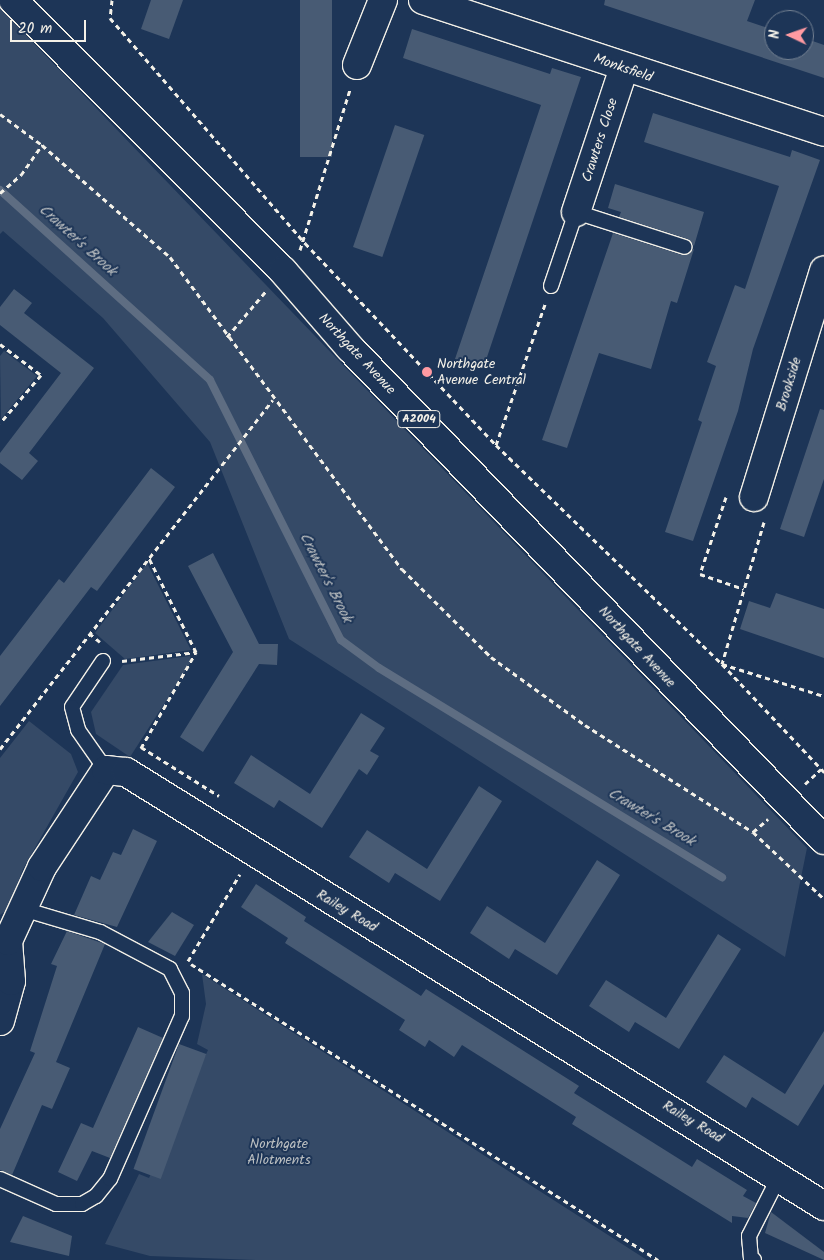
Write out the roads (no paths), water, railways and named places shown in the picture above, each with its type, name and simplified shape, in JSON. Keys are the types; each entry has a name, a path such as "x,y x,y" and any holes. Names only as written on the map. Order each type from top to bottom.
{"street":[{"name":"Northgate Avenue","path":"13,0 283,271 350,348 824,840"},
{"path":"357,65 383,0"},
{"name":"Monksfield","path":"423,0 624,68 824,132"},
{"name":"Crawters Close","path":"576,212 624,68"},
{"name":"Brookside","path":"754,497 819,305 824,272"},
{"path":"0,1021 11,981 4,938 26,910 42,867 116,771"},
{"name":"Railey Road","path":"116,771 780,1175 824,1206"}],"lane":[{"path":"551,286 576,212 685,247"},
{"path":"103,661 72,707 78,730 116,771"},
{"path":"0,1179 56,1204 82,1204 104,1188 182,1016 180,986 170,969 100,932 26,910"},
{"path":"754,1260 750,1259 749,1236 780,1175"}],"waterway":[{"name":"Crawter's Brook","path":"0,190 210,380 341,640 379,668 722,877"}],"place":[{"name":"Northgate Avenue Central","path":"427,372"}],"park label":[{"name":"Northgate Allotments","path":"279,1152"}]}
